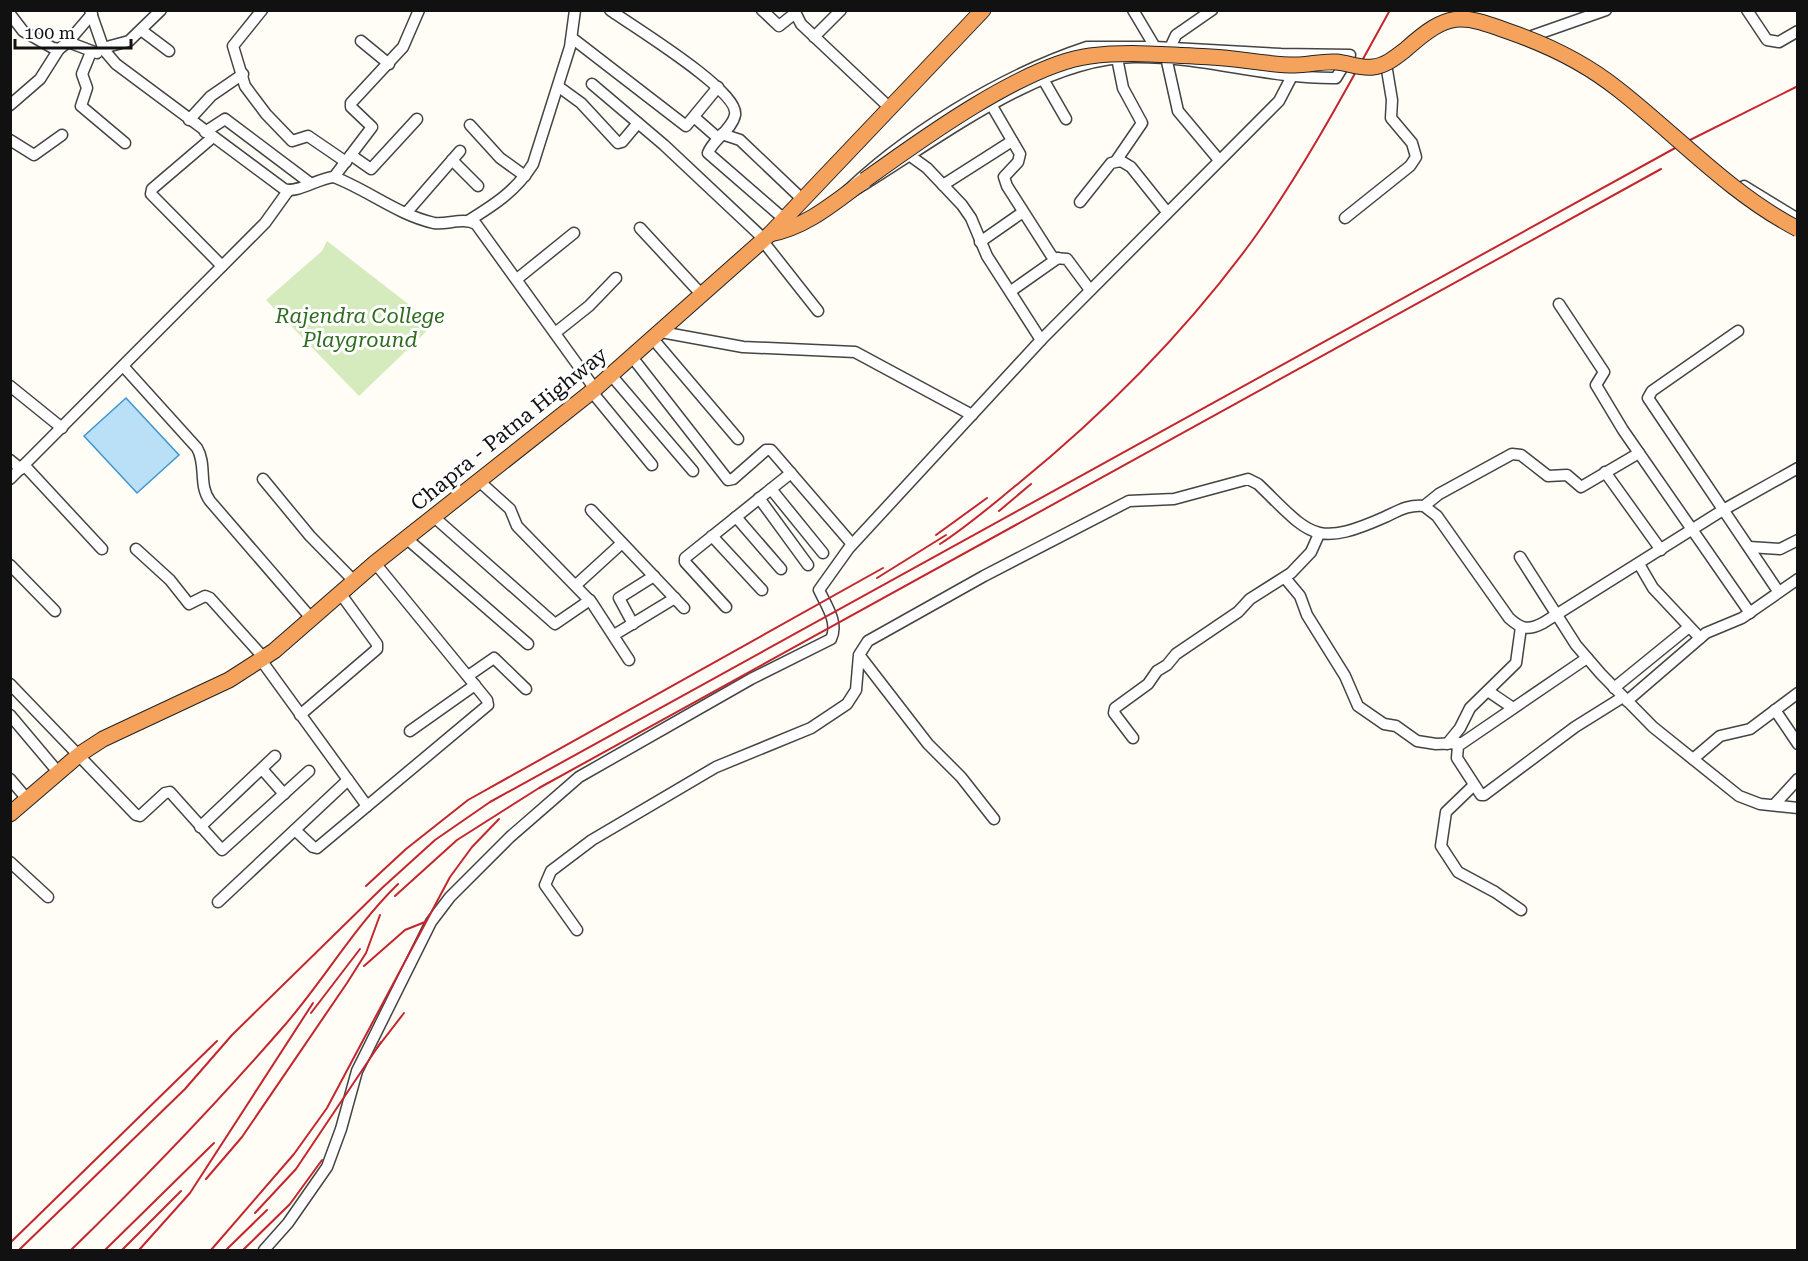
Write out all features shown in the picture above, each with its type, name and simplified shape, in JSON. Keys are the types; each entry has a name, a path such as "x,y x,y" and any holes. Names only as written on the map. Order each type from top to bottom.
{"highway":[{"name":"Chapra - Patna Highway","path":"10,814 80,754 127,727 229,680 262,659 375,563 594,391 765,238 891,109 983,10"},
{"path":"765,238 807,221 983,102 1065,62 1089,56 1127,54 1213,57 1296,65 1340,62 1375,67 1393,58 1426,31 1452,18 1465,17 1515,33 1588,69 1618,89 1742,194 1797,229"}],"street":[{"path":"68,42 92,52 105,51 125,44 161,10"},
{"path":"262,10 234,45 244,83 266,114 292,141 308,136 371,169 417,119"},
{"path":"334,177 372,127 351,107 351,102 389,64 408,40 419,10"},
{"path":"610,10 625,14 730,99 735,109 734,119 709,153 784,219"},
{"path":"762,10 779,26 794,12 814,37 891,109"},
{"path":"814,37 841,10"},
{"path":"1133,10 1155,46"},
{"path":"1212,10 1176,35 1168,53 1178,111 1219,160"},
{"path":"1532,36 1606,10"},
{"path":"1747,10 1767,40 1779,42 1797,31"},
{"path":"838,200 992,106 1043,79 1091,61 1168,53 1352,58 1374,62 1385,60 1424,28 1451,14 1463,12 1532,36 1591,65 1747,189 1797,219"},
{"path":"10,105 40,79 59,49 93,13"},
{"path":"93,13 105,51 116,64 209,135 288,191"},
{"path":"10,479 264,223 288,191 320,178 334,177 406,212 438,224 468,221 506,197 525,176 541,144 559,87 577,13"},
{"path":"10,14 14,26 59,49"},
{"path":"1352,58 1352,70 1375,72 1388,70 1428,34 1453,23 1477,26 1512,38 1585,73 1635,110 1673,146 1681,137"},
{"path":"141,30 169,51"},
{"path":"572,38 685,125 718,87"},
{"path":"361,41 389,64"},
{"path":"838,200 862,175 911,140 971,102 1040,63 1087,47 1155,46 1168,53 1292,76 1336,78 1352,58"},
{"path":"92,52 82,74 87,88 81,106 125,143"},
{"path":"1080,202 1107,168 1116,161 1142,123 1124,88 1117,58"},
{"path":"1345,218 1403,172 1416,157 1412,143 1391,118 1392,100 1388,70"},
{"path":"189,120 206,101 243,74"},
{"path":"264,1251 288,1223 327,1167 341,1129 357,1071 431,922 442,905 510,837 579,777 751,679 829,641 834,632 833,619 819,590 852,544 1041,340 1279,101 1292,76"},
{"path":"1043,79 1066,118"},
{"path":"592,84 765,238 818,311"},
{"path":"559,87 578,100 618,143 622,142 638,123"},
{"path":"992,106 1020,157 1008,170 1004,180 1051,255 1068,259 1090,290"},
{"path":"694,117 720,136 740,140 802,200"},
{"path":"222,266 151,194 154,188 225,119 310,183"},
{"path":"470,125 500,158 525,176"},
{"path":"10,140 34,155 62,135"},
{"path":"943,185 1012,141"},
{"path":"1693,148 1686,155 1694,162 1739,198 1797,233"},
{"path":"406,212 456,155 478,186"},
{"path":"909,155 943,185 968,213 980,242 1041,340"},
{"path":"1116,161 1131,167 1167,212"},
{"path":"980,242 1023,212"},
{"path":"468,221 480,228 594,391 652,465"},
{"path":"640,228 702,295"},
{"path":"517,279 574,233"},
{"path":"1011,291 1058,258"},
{"path":"555,333 589,306 616,278"},
{"path":"1559,304 1604,372 1596,385 1639,453 1750,612"},
{"path":"1738,331 1648,396 1649,402 1778,591"},
{"path":"657,335 743,348 855,352 972,415"},
{"path":"657,335 738,439"},
{"path":"632,357 729,480 732,480 768,449 852,544"},
{"path":"123,366 197,448 202,458 205,491 210,501 311,618"},
{"path":"611,375 693,471"},
{"path":"10,386 62,428"},
{"path":"578,930 546,888 545,879 551,871 592,840 706,772 811,728 847,704 854,696 859,681 859,656 862,647 872,639 1047,542 1136,499 1174,499 1248,479 1258,484 1298,521 1318,534 1344,534 1406,507 1424,506 1439,494 1516,453 1548,476 1567,475 1581,488 1639,453"},
{"path":"10,460 22,467 102,549"},
{"path":"1424,506 1437,516 1509,618 1521,627 1534,628 1723,510 1797,468"},
{"path":"1605,472 1661,550"},
{"path":"726,607 684,561 791,473"},
{"path":"263,479 303,528 354,581"},
{"path":"480,482 510,509 517,526 590,600 629,660"},
{"path":"771,489 823,554"},
{"path":"759,498 808,565"},
{"path":"591,510 684,608"},
{"path":"434,517 555,624 590,600"},
{"path":"736,517 781,569"},
{"path":"1133,738 1114,712 1115,708 1148,684 1157,671 1167,665 1176,654 1238,612 1250,599 1285,578 1306,559 1318,534"},
{"path":"712,536 762,590"},
{"path":"406,538 528,644"},
{"path":"1749,547 1780,549 1797,540"},
{"path":"576,585 622,543"},
{"path":"136,549 170,580 189,604 205,597 210,598 262,659 300,715 368,806"},
{"path":"1520,557 1556,615 1587,658 1653,727 1740,796 1754,802 1797,808"},
{"path":"295,830 313,847 318,848 487,707 489,702 375,563"},
{"path":"1639,564 1653,588 1700,638"},
{"path":"10,565 55,611"},
{"path":"633,624 618,599 654,576"},
{"path":"1285,578 1300,596 1307,615 1345,676 1358,706 1384,724 1396,726 1417,741 1461,743"},
{"path":"1587,658 1461,743 1456,751 1457,758 1473,786 1481,795 1485,795 1575,727 1625,699 1712,628 1750,612 1797,580"},
{"path":"300,715 377,649 340,592"},
{"path":"614,635 675,598"},
{"path":"1447,744 1460,728 1468,711 1515,663 1521,627"},
{"path":"1614,688 1689,627"},
{"path":"859,656 928,744 961,777 994,819"},
{"path":"468,676 494,658 526,689"},
{"path":"10,684 80,754 136,815 140,816 165,793 170,792 200,827 224,850 309,771"},
{"path":"410,731 475,685"},
{"path":"1488,690 1513,708"},
{"path":"1693,759 1720,736 1750,729 1797,693"},
{"path":"1774,710 1797,744"},
{"path":"10,715 58,772"},
{"path":"200,827 275,756"},
{"path":"262,768 284,794"},
{"path":"1774,805 1797,779"},
{"path":"10,780 27,799"},
{"path":"218,902 348,780"},
{"path":"1473,786 1445,813 1441,846 1458,872 1521,910"},
{"path":"10,862 48,897"}],"green space":[{"name":"Rajendra College Playground","path":"327,241 434,324 359,396 266,300 322,251"}],"water":[{"path":"126,398 179,455 137,493 84,436"}],"railway":[{"path":"940,544 990,507 1083,428 1114,399 1200,307 1252,241 1289,186 1390,10"},
{"path":"19,1250 185,1089 232,1035 382,888 435,840 490,802 1686,142 1798,86"},
{"path":"395,896 457,840 539,788 1661,169"},
{"path":"999,511 1031,484"},
{"path":"936,535 987,498"},
{"path":"877,578 946,535"},
{"path":"366,886 406,849 468,800 883,568"},
{"path":"211,1250 294,1154 327,1108 450,877 472,847 499,819"},
{"path":"71,1250 180,1140 258,1055 299,1008 367,918 398,884"},
{"path":"206,1179 242,1137 347,983 366,953 380,915"},
{"path":"364,966 405,930 425,922"},
{"path":"311,1013 360,949"},
{"path":"139,1250 190,1193 313,1003"},
{"path":"377,1048 404,1013"},
{"path":"10,1243 217,1041"},
{"path":"255,1213 296,1169 381,1042"},
{"path":"105,1250 214,1143"},
{"path":"243,1250 290,1204 322,1160"},
{"path":"122,1250 181,1191"},
{"path":"226,1250 267,1210"}]}
